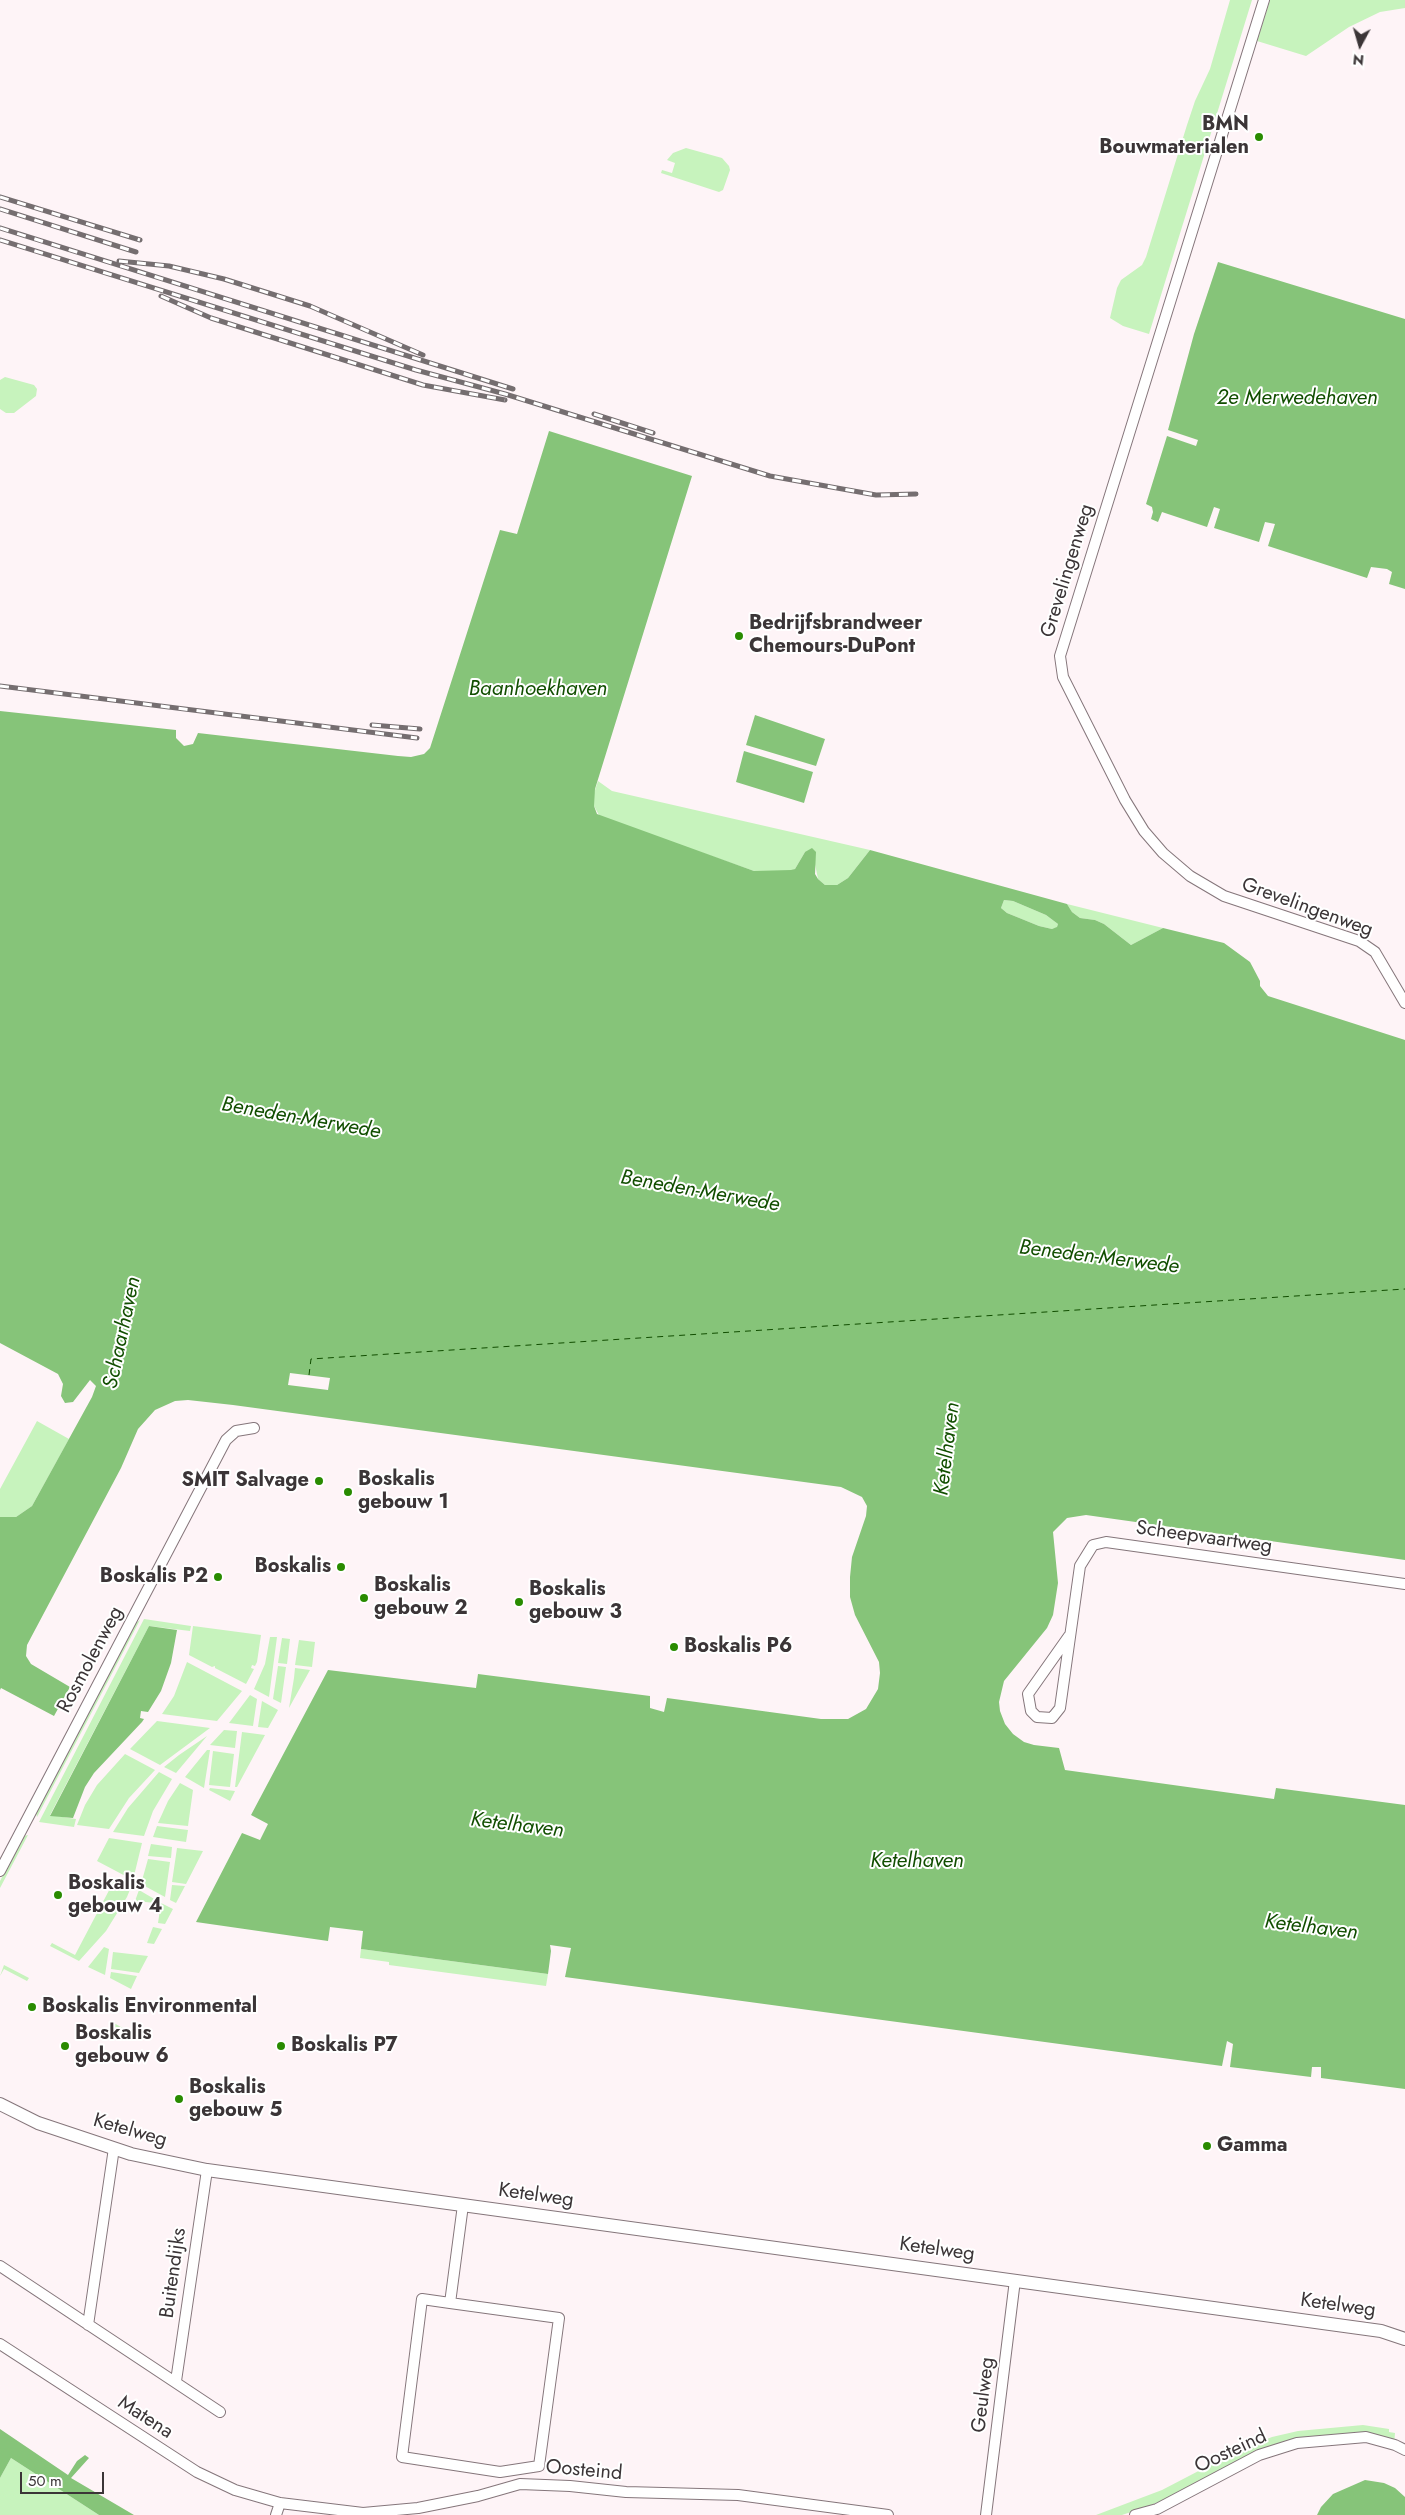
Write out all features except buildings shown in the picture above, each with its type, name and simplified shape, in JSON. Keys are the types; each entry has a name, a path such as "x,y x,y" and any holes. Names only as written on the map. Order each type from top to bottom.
{"street":[{"name":"Grevelingenweg","path":"1264,0 1060,656 1063,677 1125,800 1144,831 1163,853 1190,876 1224,896 1359,941 1375,952 1405,1003"},
{"name":"Rosmolenweg","path":"0,1871 226,1440 236,1431 254,1428"},
{"name":"Scheepvaartweg","path":"1069,1636 1028,1694 1031,1712 1037,1717 1052,1718 1060,1708 1080,1566 1093,1544 1106,1542 1405,1584"},
{"name":"Ketelweg","path":"0,2104 38,2123 114,2148 207,2170 1381,2331 1405,2339"},
{"path":"88,2324 114,2148"},
{"name":"Buitendijks","path":"176,2381 207,2170"},
{"path":"450,2302 463,2205"},
{"path":"0,2266 220,2412"},
{"name":"Geulweg","path":"986,2515 1015,2280"},
{"path":"422,2299 450,2302 559,2318 540,2466 500,2472 402,2458 422,2299"},
{"name":"Matena","path":"0,2344 197,2472 235,2490 280,2503"},
{"name":"Oosteind","path":"1135,2515 1157,2509 1259,2454 1297,2443 1366,2437 1395,2445 1405,2450"},
{"name":"Oosteind","path":"280,2503 363,2513 418,2508 478,2496 520,2484 570,2486 626,2492 738,2496 888,2515"},
{"path":"276,2515 280,2503"}],"shaded area":[{"path":"1230,0 1252,0 1149,334 1123,326 1110,318 1117,288 1121,280 1142,265 1146,257 1195,101 1210,69"},
{"path":"1270,0 1405,0 1405,8 1380,12 1349,27 1306,56 1257,41"},
{"path":"686,148 722,158 730,170 723,190 719,192 661,173 662,170 672,173 675,163 667,160 673,153"},
{"path":"5,377 34,385 37,389 36,396 14,413 6,413 0,409 0,380"},
{"path":"598,781 612,791 870,850 848,878 837,885 825,885 818,879 815,864 805,852 795,869 791,871 754,871 600,817 594,806 593,796"},
{"path":"1004,900 1013,901 1046,915 1058,924 1057,928 1052,929 1039,926 1007,913 1001,908"},
{"path":"1067,904 1163,928 1131,945 1104,924 1095,920 1080,918 1072,912"},
{"path":"37,1421 69,1439 32,1506 16,1517 0,1517 0,1489"},
{"path":"144,1619 191,1626 190,1631 149,1626 50,1815 76,1819 74,1827 39,1822"},
{"path":"140,1620 37,1817 36,1813 136,1623"},
{"path":"193,1626 261,1635 257,1662 255,1666 252,1665 251,1668 254,1669 246,1684 215,1668 215,1666 212,1667 189,1655"},
{"path":"270,1637 277,1637 269,1697 254,1689 265,1664"},
{"path":"282,1638 290,1639 287,1664 278,1663"},
{"path":"299,1640 315,1642 312,1667 295,1665"},
{"path":"187,1662 242,1691 217,1721 162,1714 174,1696"},
{"path":"278,1666 286,1667 281,1703 273,1699"},
{"path":"295,1668 310,1670 289,1708 294,1678"},
{"path":"250,1695 257,1699 253,1726 229,1723"},
{"path":"262,1701 278,1710 268,1728 258,1727"},
{"path":"157,1721 210,1728 160,1765 130,1749"},
{"path":"224,1730 237,1731 235,1748 210,1745"},
{"path":"242,1732 265,1735 237,1787 235,1787"},
{"path":"207,1736 176,1773 164,1767 179,1755"},
{"path":"207,1750 210,1750 204,1788 185,1777"},
{"path":"213,1751 234,1754 230,1787 209,1785"},
{"path":"125,1754 155,1770 129,1798 109,1829 77,1825 85,1805 97,1785"},
{"path":"159,1772 172,1779 153,1811 144,1836 113,1832 128,1808"},
{"path":"180,1783 193,1790 188,1826 158,1823 168,1801"},
{"path":"210,1788 235,1791 230,1801 209,1790"},
{"path":"157,1826 188,1830 186,1842 153,1837"},
{"path":"28,1835 0,1888 0,1881 24,1836"},
{"path":"109,1838 142,1843 133,1880 97,1861"},
{"path":"151,1844 172,1847 171,1858 148,1856"},
{"path":"177,1848 203,1851 186,1884 172,1882"},
{"path":"148,1859 170,1862 165,1897 141,1884"},
{"path":"115,1879 131,1887 127,1897 106,1931 79,1961 50,1946 52,1943 75,1955"},
{"path":"172,1885 185,1886 176,1903 170,1900"},
{"path":"139,1890 156,1900 156,1903 135,1901"},
{"path":"161,1903 173,1909 165,1924 158,1923"},
{"path":"153,1927 162,1929 154,1944 147,1943"},
{"path":"104,1947 109,1949 105,1975 88,1967"},
{"path":"361,1949 548,1974 546,1986 389,1965 389,1962 360,1958"},
{"path":"113,1952 148,1956 139,1973 111,1969"},
{"path":"4,1965 29,1978 27,1981 4,1969 0,1976"},
{"path":"111,1972 137,1976 131,1989 110,1978"},
{"path":"112,2022 135,2035 134,2038 111,2026"},
{"path":"1363,2425 1389,2429 1389,2432 1395,2433 1394,2445 1355,2433 1313,2438 1244,2459 1172,2497 1140,2509 1122,2515 1096,2515 1162,2490 1237,2451 1272,2437 1298,2431"},
{"path":"11,2458 99,2515 0,2515 0,2478"}],"water":[{"name":"2e Merwedehaven","path":"1218,262 1405,319 1405,589 1389,584 1392,572 1387,569 1371,567 1367,578 1268,546 1275,524 1265,522 1259,542 1214,528 1220,509 1214,507 1207,527 1162,512 1158,522 1151,519 1152,507 1146,504 1167,436 1196,446 1198,440 1168,430 1194,334"},
{"path":"549,431 692,476 595,789 594,806 597,814 754,871 795,869 805,852 812,848 816,852 815,874 818,879 825,885 837,885 848,878 870,850 1067,904 1072,912 1080,918 1095,920 1104,924 1131,945 1163,928 1224,943 1250,962 1260,981 1260,986 1268,996 1405,1040 1405,1560 1086,1515 1067,1518 1053,1532 1058,1583 1053,1615 1047,1628 1004,1681 999,1702 1005,1724 1013,1734 1024,1742 1059,1748 1065,1770 1274,1799 1276,1788 1405,1805 1405,2089 1321,2078 1321,2067 1312,2067 1311,2077 1230,2067 1233,2044 1227,2041 1222,2066 565,1977 571,1948 550,1945 548,1974 361,1949 363,1931 330,1927 328,1941 196,1922 242,1833 260,1840 268,1824 251,1815 328,1670 476,1688 478,1674 650,1696 650,1708 664,1712 667,1698 821,1719 848,1719 866,1709 878,1689 879,1662 855,1615 850,1597 850,1577 852,1557 866,1516 867,1506 862,1497 841,1487 233,1405 188,1400 175,1401 155,1410 138,1429 121,1468 27,1645 26,1656 31,1664 70,1687 54,1716 1,1688 0,1690 0,1517 16,1517 32,1506 92,1397 96,1386 90,1380 73,1402 65,1403 61,1396 63,1384 58,1374 0,1343 0,711 176,730 176,738 184,746 193,744 198,733 398,756 411,757 424,754 430,748 500,530 517,534","holes":["1004,900 1013,901 1046,915 1058,924 1057,927 1052,929 1039,926 1007,913 1001,908"]},
{"path":"755,715 825,739 816,766 746,745"},
{"path":"744,751 813,772 804,803 736,782"},
{"path":"149,1626 177,1630 171,1663 161,1691 148,1712 141,1711 140,1718 144,1719 142,1722 94,1773 85,1787 73,1818 50,1816"},
{"path":"0,2429 68,2475 77,2461 85,2455 89,2458 71,2478 134,2515 99,2515 11,2458 0,2478"},
{"path":"1365,2480 1384,2483 1395,2488 1405,2497 1405,2515 1317,2515 1321,2507 1333,2494"}],"pier":[{"path":"290,1373 330,1378 328,1390 288,1385"}],"ferry route":[{"path":"309,1375 311,1359 1405,1289"}],"railway":[{"path":"0,197 140,240"},
{"path":"0,209 136,252"},
{"path":"0,228 513,389"},
{"path":"0,240 416,370 505,394 770,476 876,495 916,494"},
{"path":"119,261 169,266 224,279 310,306 423,355"},
{"path":"161,296 211,318 423,385 505,400"},
{"path":"594,414 653,433"},
{"path":"0,686 417,738"},
{"path":"372,725 420,729"}],"place":[{"name":"BMN Bouwmaterialen","path":"1259,137"},
{"name":"Bedrijfsbrandweer Chemours-DuPont","path":"739,636"},
{"name":"SMIT Salvage","path":"319,1481"},
{"name":"Boskalis gebouw 1","path":"348,1492"},
{"name":"Boskalis","path":"341,1567"},
{"name":"Boskalis P2","path":"218,1577"},
{"name":"Boskalis gebouw 2","path":"364,1598"},
{"name":"Boskalis gebouw 3","path":"519,1602"},
{"name":"Boskalis P6","path":"674,1647"},
{"name":"Boskalis gebouw 4","path":"58,1895"},
{"name":"Boskalis Environmental","path":"32,2007"},
{"name":"Boskalis gebouw 6","path":"65,2046"},
{"name":"Boskalis P7","path":"281,2046"},
{"name":"Boskalis gebouw 5","path":"179,2099"},
{"name":"Gamma","path":"1207,2146"}],"water label":[{"name":"Baanhoekhaven","path":"538,690"},
{"name":"Beneden-Merwede","path":"301,1119"},
{"name":"Beneden-Merwede","path":"700,1192"},
{"name":"Beneden-Merwede","path":"1099,1258"},
{"name":"Schaarhaven","path":"123,1333"},
{"name":"Ketelhaven","path":"948,1449"},
{"name":"Ketelhaven","path":"517,1826"},
{"name":"Ketelhaven","path":"917,1862"},
{"name":"Ketelhaven","path":"1311,1928"}]}
